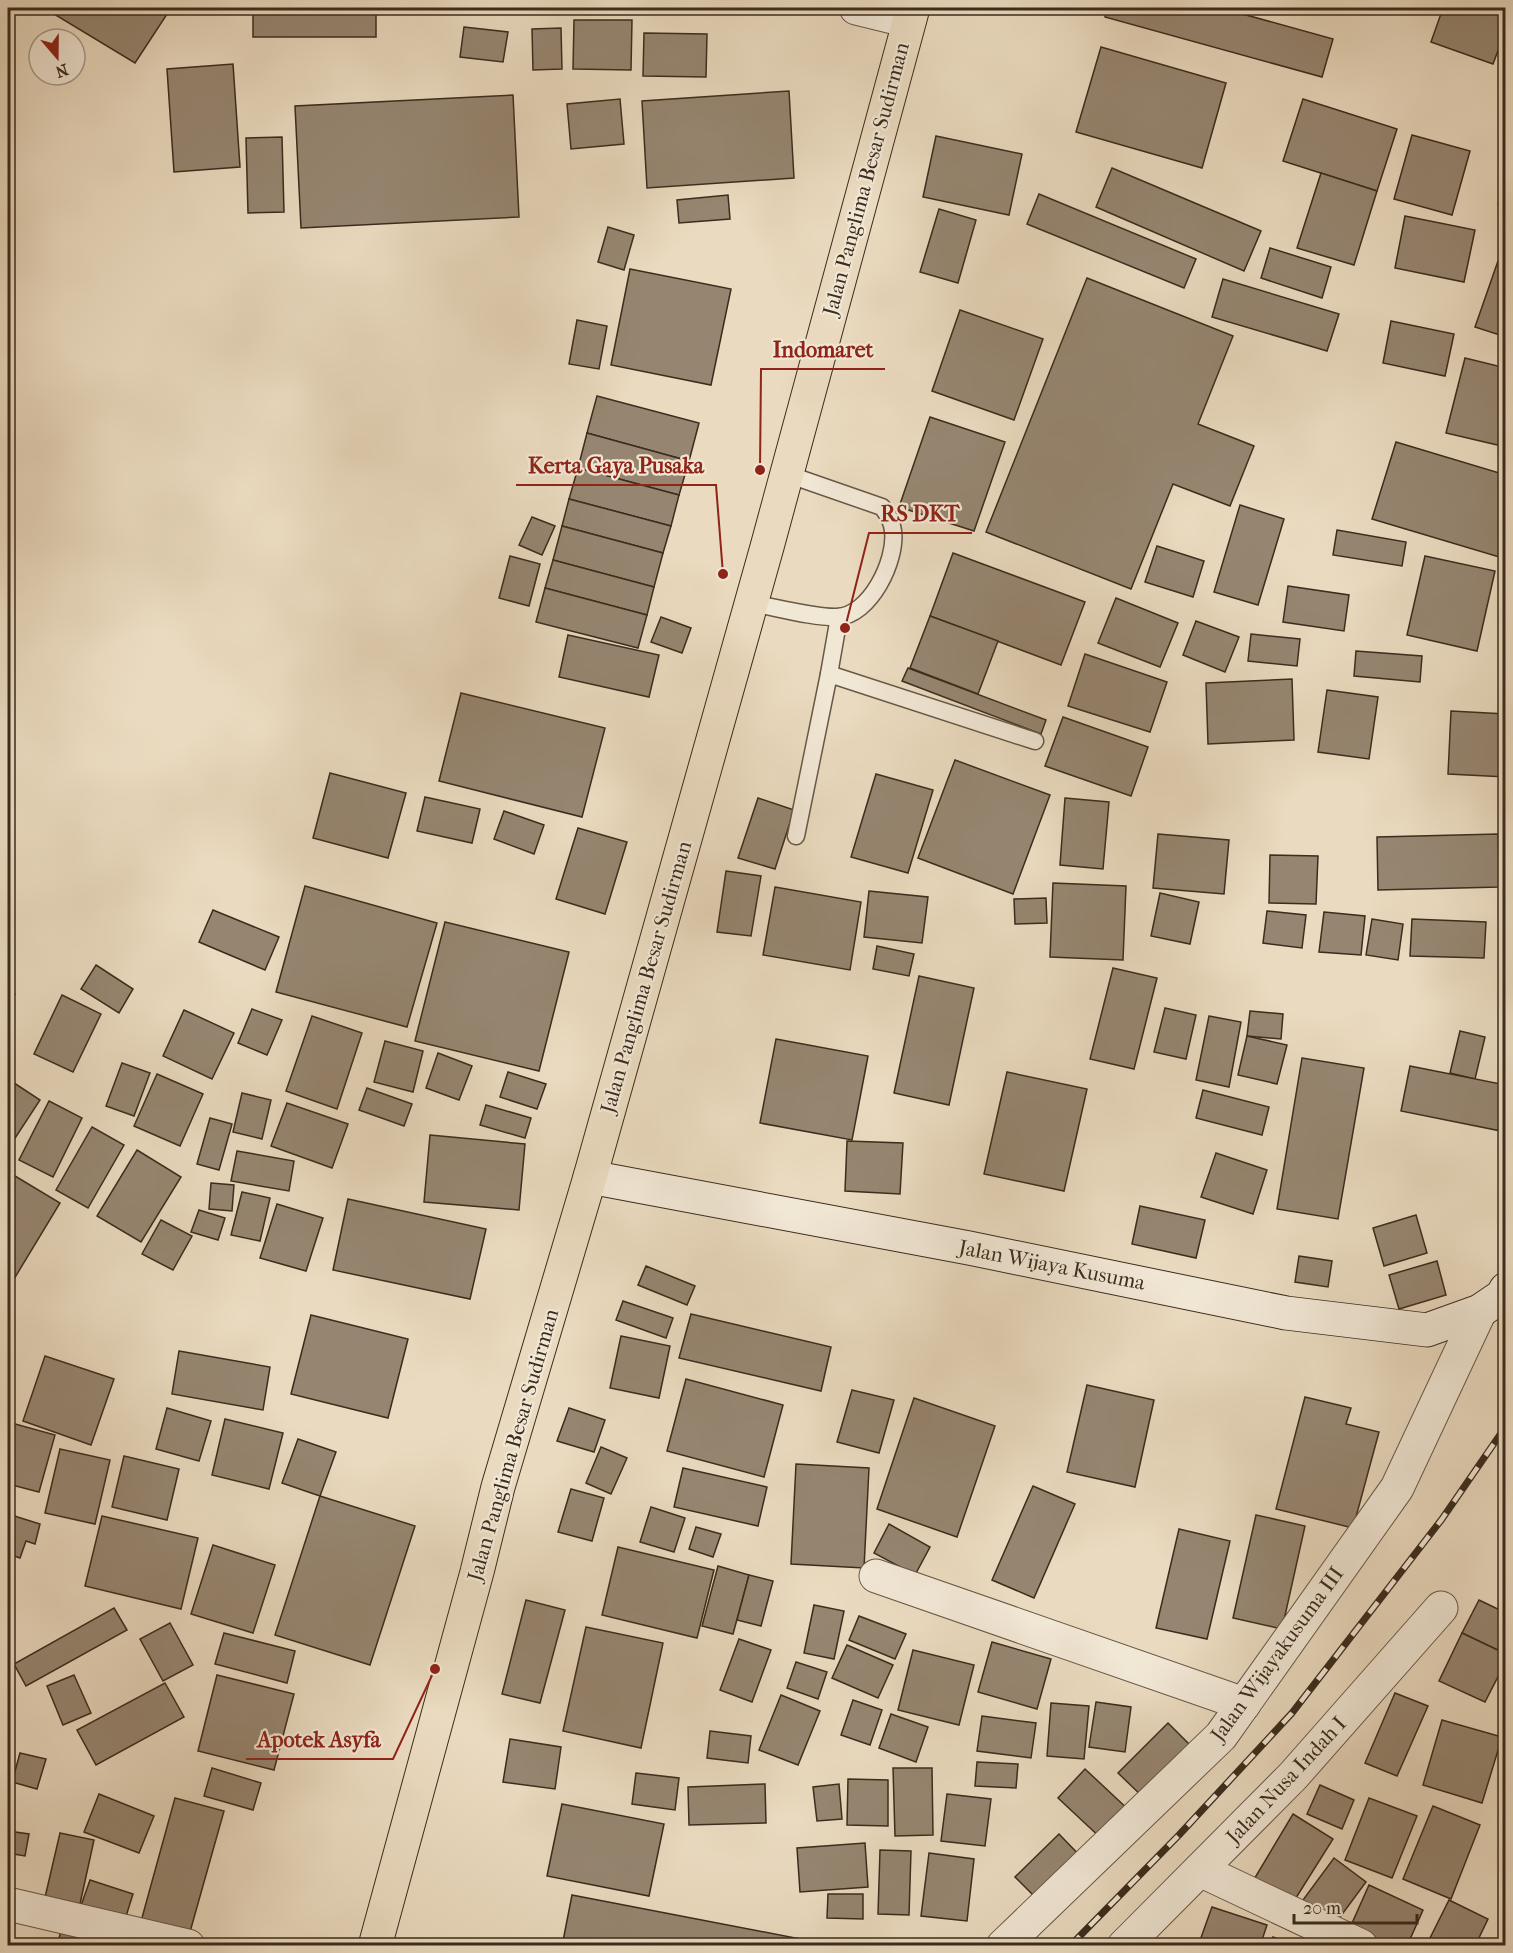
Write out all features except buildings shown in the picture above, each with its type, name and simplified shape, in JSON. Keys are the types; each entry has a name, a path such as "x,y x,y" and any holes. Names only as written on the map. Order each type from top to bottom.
{"main road":[{"name":"Jalan Panglima Besar Sudirman","path":"375,1946 498,1487 590,1177 751,603 911,14"}],"street":[{"path":"856,8 911,14"},
{"name":"Jalan Wijaya Kusuma","path":"590,1177 969,1248 1286,1313 1427,1330 1480,1311 1502,1296 1506,1289"},
{"name":"Jalan Wijayakusuma III","path":"1004,1946 1221,1736 1397,1488 1480,1311"},
{"path":"876,1576 1244,1704"},
{"name":"Jalan Nusa Indah I","path":"1124,1946 1293,1776 1441,1608"},
{"path":"1200,1870 1361,1946"},
{"path":"8,1904 188,1946"}],"lane":[{"path":"751,603 839,617 864,602 876,590 887,572 894,533 890,518 882,507 787,474"},
{"path":"796,836 839,617"},
{"path":"828,674 1035,741"}],"railway":[{"path":"1070,1946 1179,1835 1292,1713 1442,1519 1506,1426"}],"place":[{"name":"Indomaret","path":"760,470"},
{"name":"Kerta Gaya Pusaka","path":"723,574"},
{"name":"RS DKT","path":"845,628"},
{"name":"Apotek Asyfa","path":"435,1669"}]}
